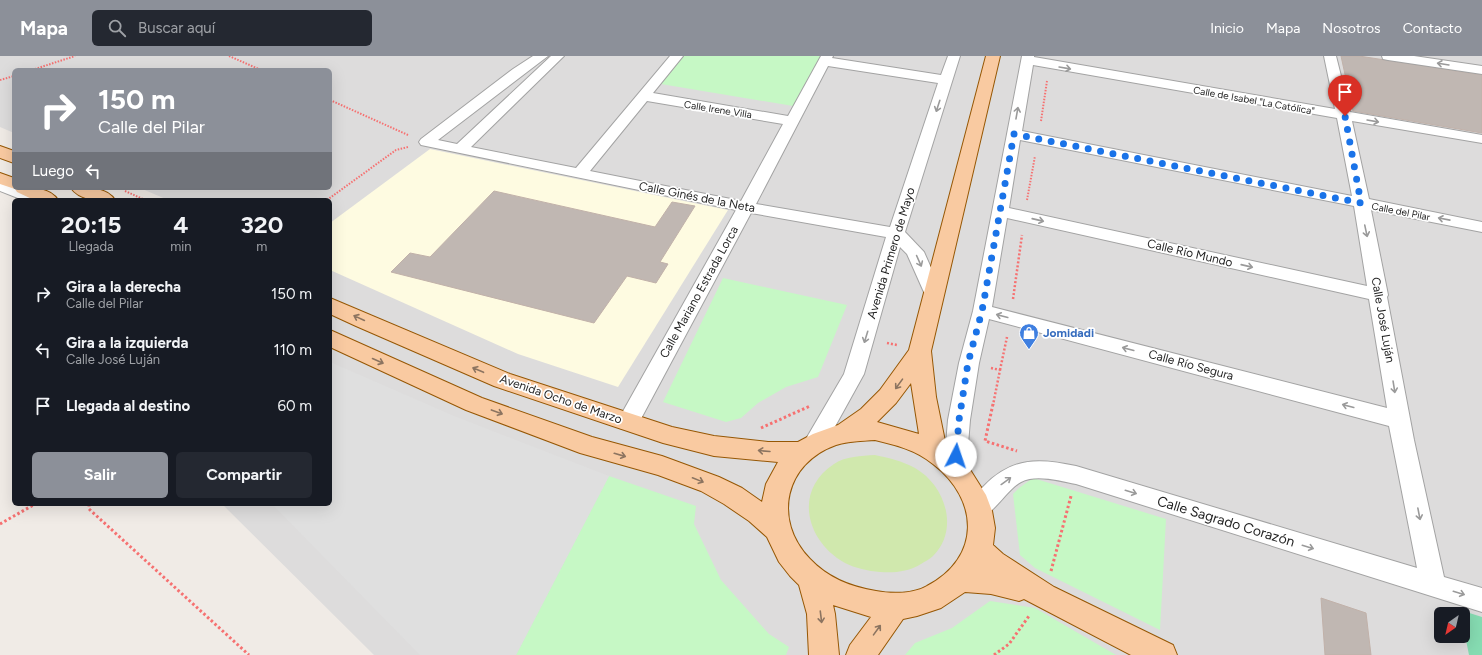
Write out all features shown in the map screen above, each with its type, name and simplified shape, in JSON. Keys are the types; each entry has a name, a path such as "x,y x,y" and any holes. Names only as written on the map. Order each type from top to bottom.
{"main road":[{"path":"844,433 872,415 887,400 920,351 993,56"},
{"path":"0,151 12,157"},
{"path":"0,178 12,183"},
{"path":"28,190 46,198"},
{"path":"84,190 102,198"},
{"name":"Avenida Ocho de Marzo","path":"332,306 363,321 502,380 690,441 714,446 768,452 808,448"},
{"path":"332,339 474,404 589,446 662,466 710,484 733,496 758,512 778,530"},
{"path":"920,351 924,397 935,452"},
{"path":"875,431 906,438 935,452 955,469 969,487 978,508 981,529 979,550 972,565 961,579 948,590 933,598 914,604 895,606 866,604 837,594 812,579 790,556 783,544 778,530 775,512 776,494 781,478 787,469 808,448 828,438 844,433 875,431"},
{"path":"979,550 993,563 1044,596 1162,655"},
{"path":"812,579 821,614 824,655"},
{"path":"961,579 995,581 1044,596"},
{"path":"861,655 895,606"}],"street":[{"path":"426,142 518,72 542,56"},
{"path":"461,148 558,56"},
{"path":"579,174 677,56"},
{"name":"Avenida Primero de Mayo","path":"808,448 854,374 866,338 896,233 954,56"},
{"name":"Calle José Luján","path":"1330,56 1345,116 1379,295 1400,420 1433,585"},
{"path":"1388,56 1482,70"},
{"path":"955,469 959,420 968,363 982,311 1027,58"},
{"name":"Calle de Isabel \"La Católica\"","path":"1027,58 1345,116 1482,139"},
{"path":"825,59 947,80"},
{"name":"Calle Mariano Estrada Lorca","path":"628,422 746,208 825,59"},
{"name":"Calle Irene Villa","path":"644,96 793,121"},
{"name":"Calle del Pilar","path":"1014,134 1482,227"},
{"name":"Calle Ginés de la Neta","path":"426,142 746,208 896,233"},
{"path":"0,186 33,198"},
{"name":"Calle Río Mundo","path":"1000,211 1379,295"},
{"path":"896,233 915,252 934,295"},
{"name":"Calle Río Segura","path":"982,311 1400,420"},
{"name":"Calle Sagrado Corazón","path":"978,508 1000,485 1017,473 1047,469 1076,475 1482,600"}],"path":[{"path":"38,68 75,56"},
{"path":"229,56 256,68"},
{"path":"0,80 12,77"},
{"path":"332,101 426,142"},
{"path":"330,198 396,150 426,142"},
{"path":"124,191 140,198"},
{"path":"866,338 920,351"},
{"path":"968,363 1000,370 985,441 1022,452"},
{"path":"754,431 816,403"},
{"path":"994,655 1009,644 1044,596 1076,475"},
{"path":"0,524 31,506"},
{"path":"89,506 89,509 249,655"}],"shaded area":[{"path":"0,56 1482,56 1482,655 374,655 224,506 332,506 332,198 163,198 145,190 332,190 332,68 12,68 12,132 0,127"},
{"path":"430,149 728,210 618,387 518,354 332,271 332,222"},
{"path":"332,363 454,416 609,476 516,655 420,655 274,506 332,506"}],"green space":[{"path":"677,56 827,56 799,107 655,83"},
{"path":"723,278 847,305 818,377 786,387 758,403 741,418 726,422 663,402"},
{"path":"875,455 905,463 915,468 934,485 941,496 947,521 946,533 941,545 933,556 916,567 890,572 875,572 857,568 845,563 832,554 821,542 814,529 810,515 809,501 813,488 821,475 834,464 844,459"},
{"path":"609,476 696,506 694,524 721,580 769,634 789,647 786,655 516,655"},
{"path":"1033,478 1166,519 1160,630 1035,568 1020,555 1013,494"},
{"path":"990,601 1035,608 1116,655 905,655 915,643 952,628"},
{"path":"1470,613 1482,617 1482,655 1469,655 1467,643 1470,643"}],"building":[{"path":"1341,56 1359,56 1482,75 1482,133 1353,111"},
{"path":"494,191 655,227 672,202 695,206 660,262 668,264 656,283 627,276 594,323 391,272 410,253 430,257"},
{"path":"1321,598 1366,613 1371,655 1325,655"}],"place":[{"name":"Jomidadi","path":"1029,350"}],"route":[{"path":"956,456 959,420 968,363 982,311 1014,134 1361,203 1345,116"}]}
